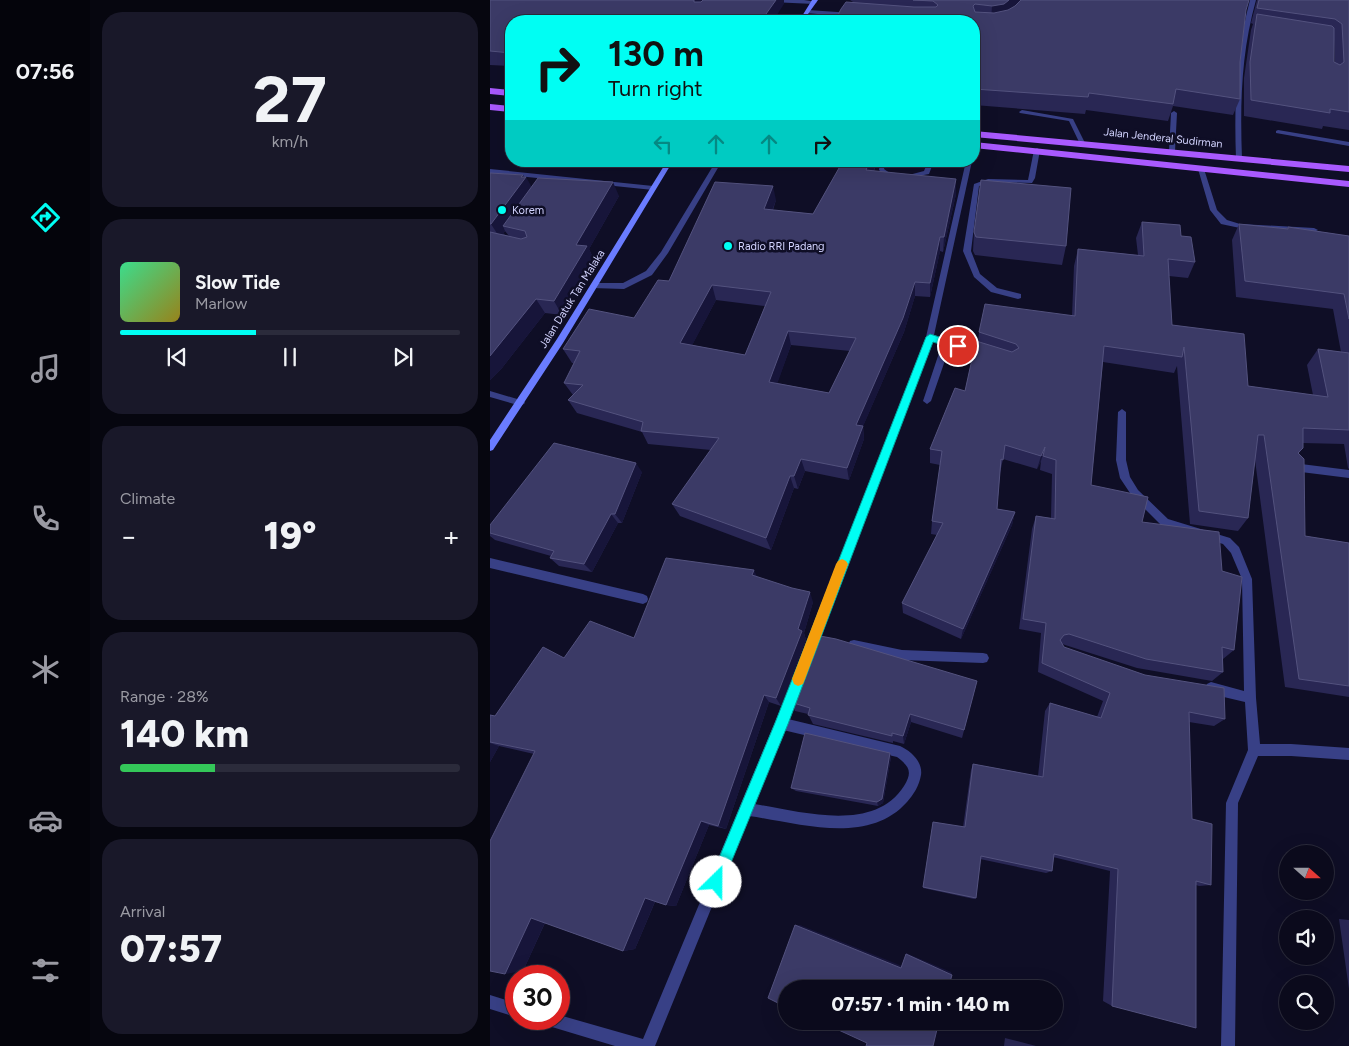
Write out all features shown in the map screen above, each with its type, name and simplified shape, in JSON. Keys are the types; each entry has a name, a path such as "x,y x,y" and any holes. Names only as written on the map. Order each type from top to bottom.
{"main road":[{"path":"490,91 505,92"},
{"path":"490,107 505,108"},
{"name":"Jalan Jenderal Sudirman","path":"980,134 1172,150 1349,169"},
{"path":"980,145 1349,184"}],"street":[{"path":"771,0 815,1"},
{"path":"1239,158 1237,103 1245,26 1254,0"},
{"path":"806,15 815,1"},
{"path":"808,12 856,15"},
{"path":"1245,26 1254,27"},
{"path":"1022,112 1071,120 1082,143"},
{"path":"1172,150 1174,113"},
{"path":"1278,132 1349,144"},
{"path":"1018,296 994,290 977,275 966,252 976,185 983,180 1017,183 1030,182 1037,150"},
{"name":"Jalan Datuk Tan Malaka","path":"490,447 595,286 666,167"},
{"path":"595,286 624,286 649,273 664,253 715,167"},
{"path":"881,167 889,176 909,176 927,173 928,167"},
{"path":"648,1046 819,638 930,337 968,167"},
{"path":"1201,169 1214,210 1224,222 1240,226 1314,230"},
{"path":"490,172 653,188"},
{"path":"544,184 550,177"},
{"path":"930,337 992,357"},
{"path":"927,401 948,342"},
{"path":"490,394 521,402"},
{"path":"1122,412 1121,460 1124,478 1135,493 1165,522 1226,541 1235,550 1247,579 1250,698 1254,750 1232,803 1228,1046"},
{"path":"1293,467 1349,474"},
{"path":"490,563 643,599"},
{"path":"843,643 902,655 983,658"},
{"path":"1196,686 1250,698"},
{"path":"747,809 838,821 867,820 892,808 907,794 912,786 916,768 912,760 900,752 782,724"},
{"path":"1254,750 1291,750 1349,754"},
{"path":"490,1002 505,1007"},
{"path":"570,1026 641,1046"}],"building":[{"path":"490,0 694,0 694,2 701,2 703,0 776,0 765,15 505,15 505,52 490,51"},
{"path":"913,0 1009,0 1004,4 992,6 975,4 973,6 975,12 994,13 1008,10 1021,0 1249,0 1246,10 1240,62 1240,99 1176,89 1173,104 1089,93 1088,97 980,89 980,15 838,15 846,2 936,7 938,5 933,1"},
{"path":"1259,0 1349,0 1349,112 1330,109 1330,113 1251,100 1250,62 1257,14 1332,26 1334,28 1334,62 1340,65 1344,62 1342,24 1335,19 1257,8"},
{"path":"840,167 867,167 866,170 956,179 944,237 940,237 930,283 915,282 903,318 856,425 863,426 847,468 801,459 794,476 790,476 766,538 672,504 719,438 641,431 643,422 568,400 583,385 564,383 580,351 563,349 589,309 634,318 658,280 669,281 715,182 773,186 764,209 813,214","holes":["712,285 771,292 745,355 680,343","788,331 856,338 829,393 769,382"]},
{"path":"490,173 523,175 521,177 526,177 491,224 490,224"},
{"path":"538,178 613,182 576,245 587,246 554,301 536,299 490,356 490,232 521,239 527,237 525,231 503,226"},
{"path":"981,180 1071,188 1066,246 976,237 974,232"},
{"path":"1142,222 1180,225 1181,236 1191,237 1195,262 1168,259 1172,325 1244,334 1248,386 1328,397 1318,349 1349,353 1349,430 1303,428 1303,448 1298,453 1304,459 1305,536 1349,543 1349,686 1299,679 1264,435 1258,435 1248,518 1199,511 1184,347 1182,357 1104,346 1091,485 1148,497 1142,522 1219,532 1222,571 1242,577 1234,650 1222,647 1223,672 1146,659 1069,634 1064,635 1060,640 1064,647 1145,675 1224,688 1225,719 1189,712 1192,819 1212,824 1211,885 1196,881 1196,1028 1112,1006 1118,869 1054,854 1052,871 981,856 976,898 923,887 933,822 965,827 973,764 1043,777 1050,703 1101,718 1110,693 1042,663 1046,623 1023,619 1036,516 1055,519 1056,460 1043,456 1045,447 1041,456 1005,445 1003,460 1001,459 997,509 1015,512 963,629 902,603 943,523 932,521 942,451 930,449 955,388 965,391 976,341 1012,352 1019,348 1016,344 979,332 985,304 1075,316 1078,249 1144,256"},
{"path":"1239,224 1288,229 1288,227 1349,236 1349,319 1344,294 1245,281"},
{"path":"554,443 636,463 615,514 611,514 584,564 550,558 554,551 490,533 490,525"},
{"path":"666,558 754,570 752,575 810,592 798,629 802,631 776,698 764,695 718,826 701,821 666,905 645,898 623,951 531,918 509,965 505,965 505,974 490,971 490,841 535,751 490,742 490,715 495,716 543,647 564,658 590,621 634,638"},
{"path":"815,635 836,639 977,681 964,730 910,714 903,736 892,733 892,736 808,715 810,708 790,702"},
{"path":"805,733 890,753 882,799 877,802 791,788"},
{"path":"795,925 901,968 906,954 952,975 951,980 778,980 778,1003 768,998"},
{"path":"839,1030 937,1030 933,1046 866,1046 867,1043"}],"slow traffic":[{"path":"798,679 842,564"}],"place":[{"name":"Korem","path":"502,210"},
{"name":"Radio RRI Padang","path":"728,246"}],"route":[{"path":"716,882 782,724 930,337 958,346"}]}
